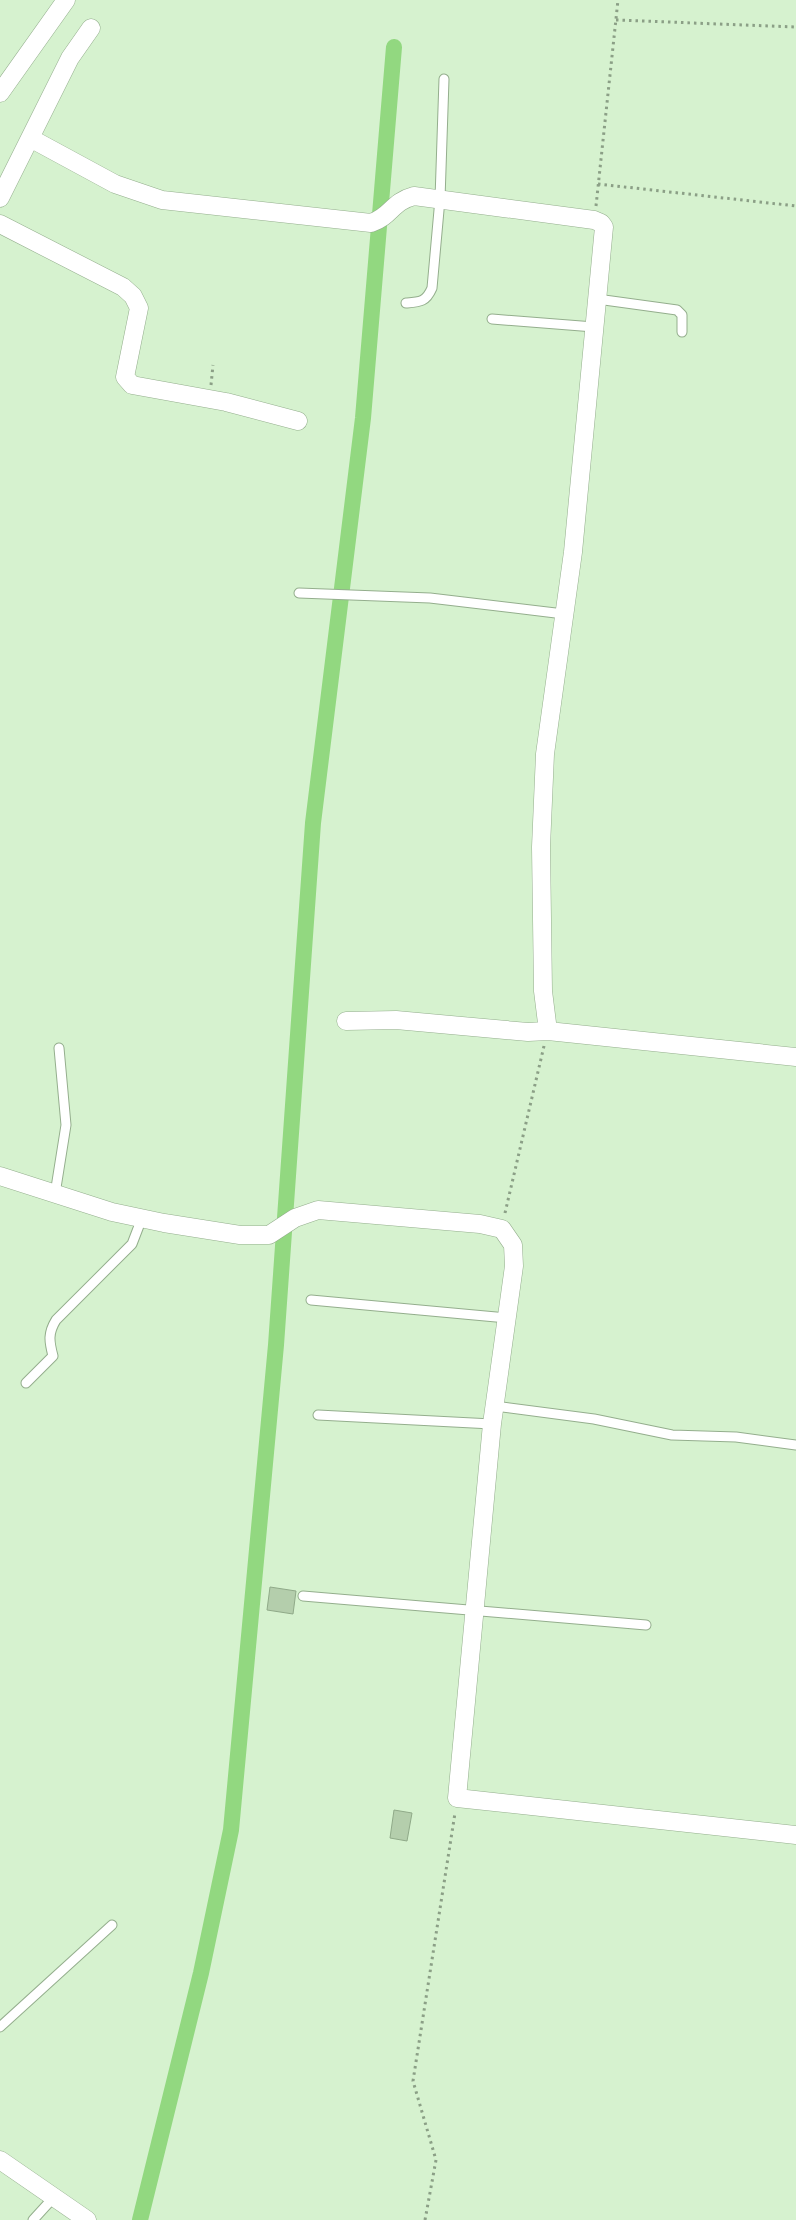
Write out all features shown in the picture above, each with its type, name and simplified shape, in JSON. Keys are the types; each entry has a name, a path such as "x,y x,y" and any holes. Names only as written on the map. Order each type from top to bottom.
{"street":[{"path":"0,93 66,0"},
{"path":"0,198 70,58 91,28"},
{"path":"30,138 115,184 162,200 371,223 381,219 401,199 414,196 594,220 601,223 604,228 573,552 545,754 541,847 543,991 548,1031"},
{"path":"0,224 122,287 133,296 139,308 125,377 132,385 226,402 298,421"},
{"path":"346,1020 396,1020 528,1032 548,1031 796,1057"},
{"path":"0,1176 112,1212 240,1235 269,1235 296,1218 318,1210 480,1224 502,1228 513,1244 514,1266 492,1424 457,1798 796,1835"},
{"path":"0,2160 87,2220"}],"lane":[{"path":"406,303 423,302 428,298 432,288 440,199 444,79"},
{"path":"597,299 678,310 682,316 682,332"},
{"path":"492,319 594,327"},
{"path":"299,593 430,598 564,614"},
{"path":"55,1194 66,1125 59,1048"},
{"path":"26,1383 53,1356 49,1340 50,1331 56,1320 132,1244 142,1218"},
{"path":"311,1300 507,1318"},
{"path":"495,1406 594,1419 672,1435 736,1437 796,1445"},
{"path":"318,1415 492,1424"},
{"path":"303,1596 473,1612 646,1625"},
{"path":"0,2027 112,1925"},
{"path":"33,2220 54,2198"}],"path":[{"path":"594,220 618,0"},
{"path":"616,20 796,27"},
{"path":"598,184 796,206"},
{"path":"502,1228 548,1031"},
{"path":"425,2220 436,2160 413,2082 457,1798"}],"building":[{"path":"270,1587 296,1591 293,1614 267,1610"},
{"path":"394,1810 412,1813 407,1841 390,1838"}],"waterway":[{"path":"140,2220 201,1973 231,1830 276,1345 313,823 363,418 394,47"}]}
